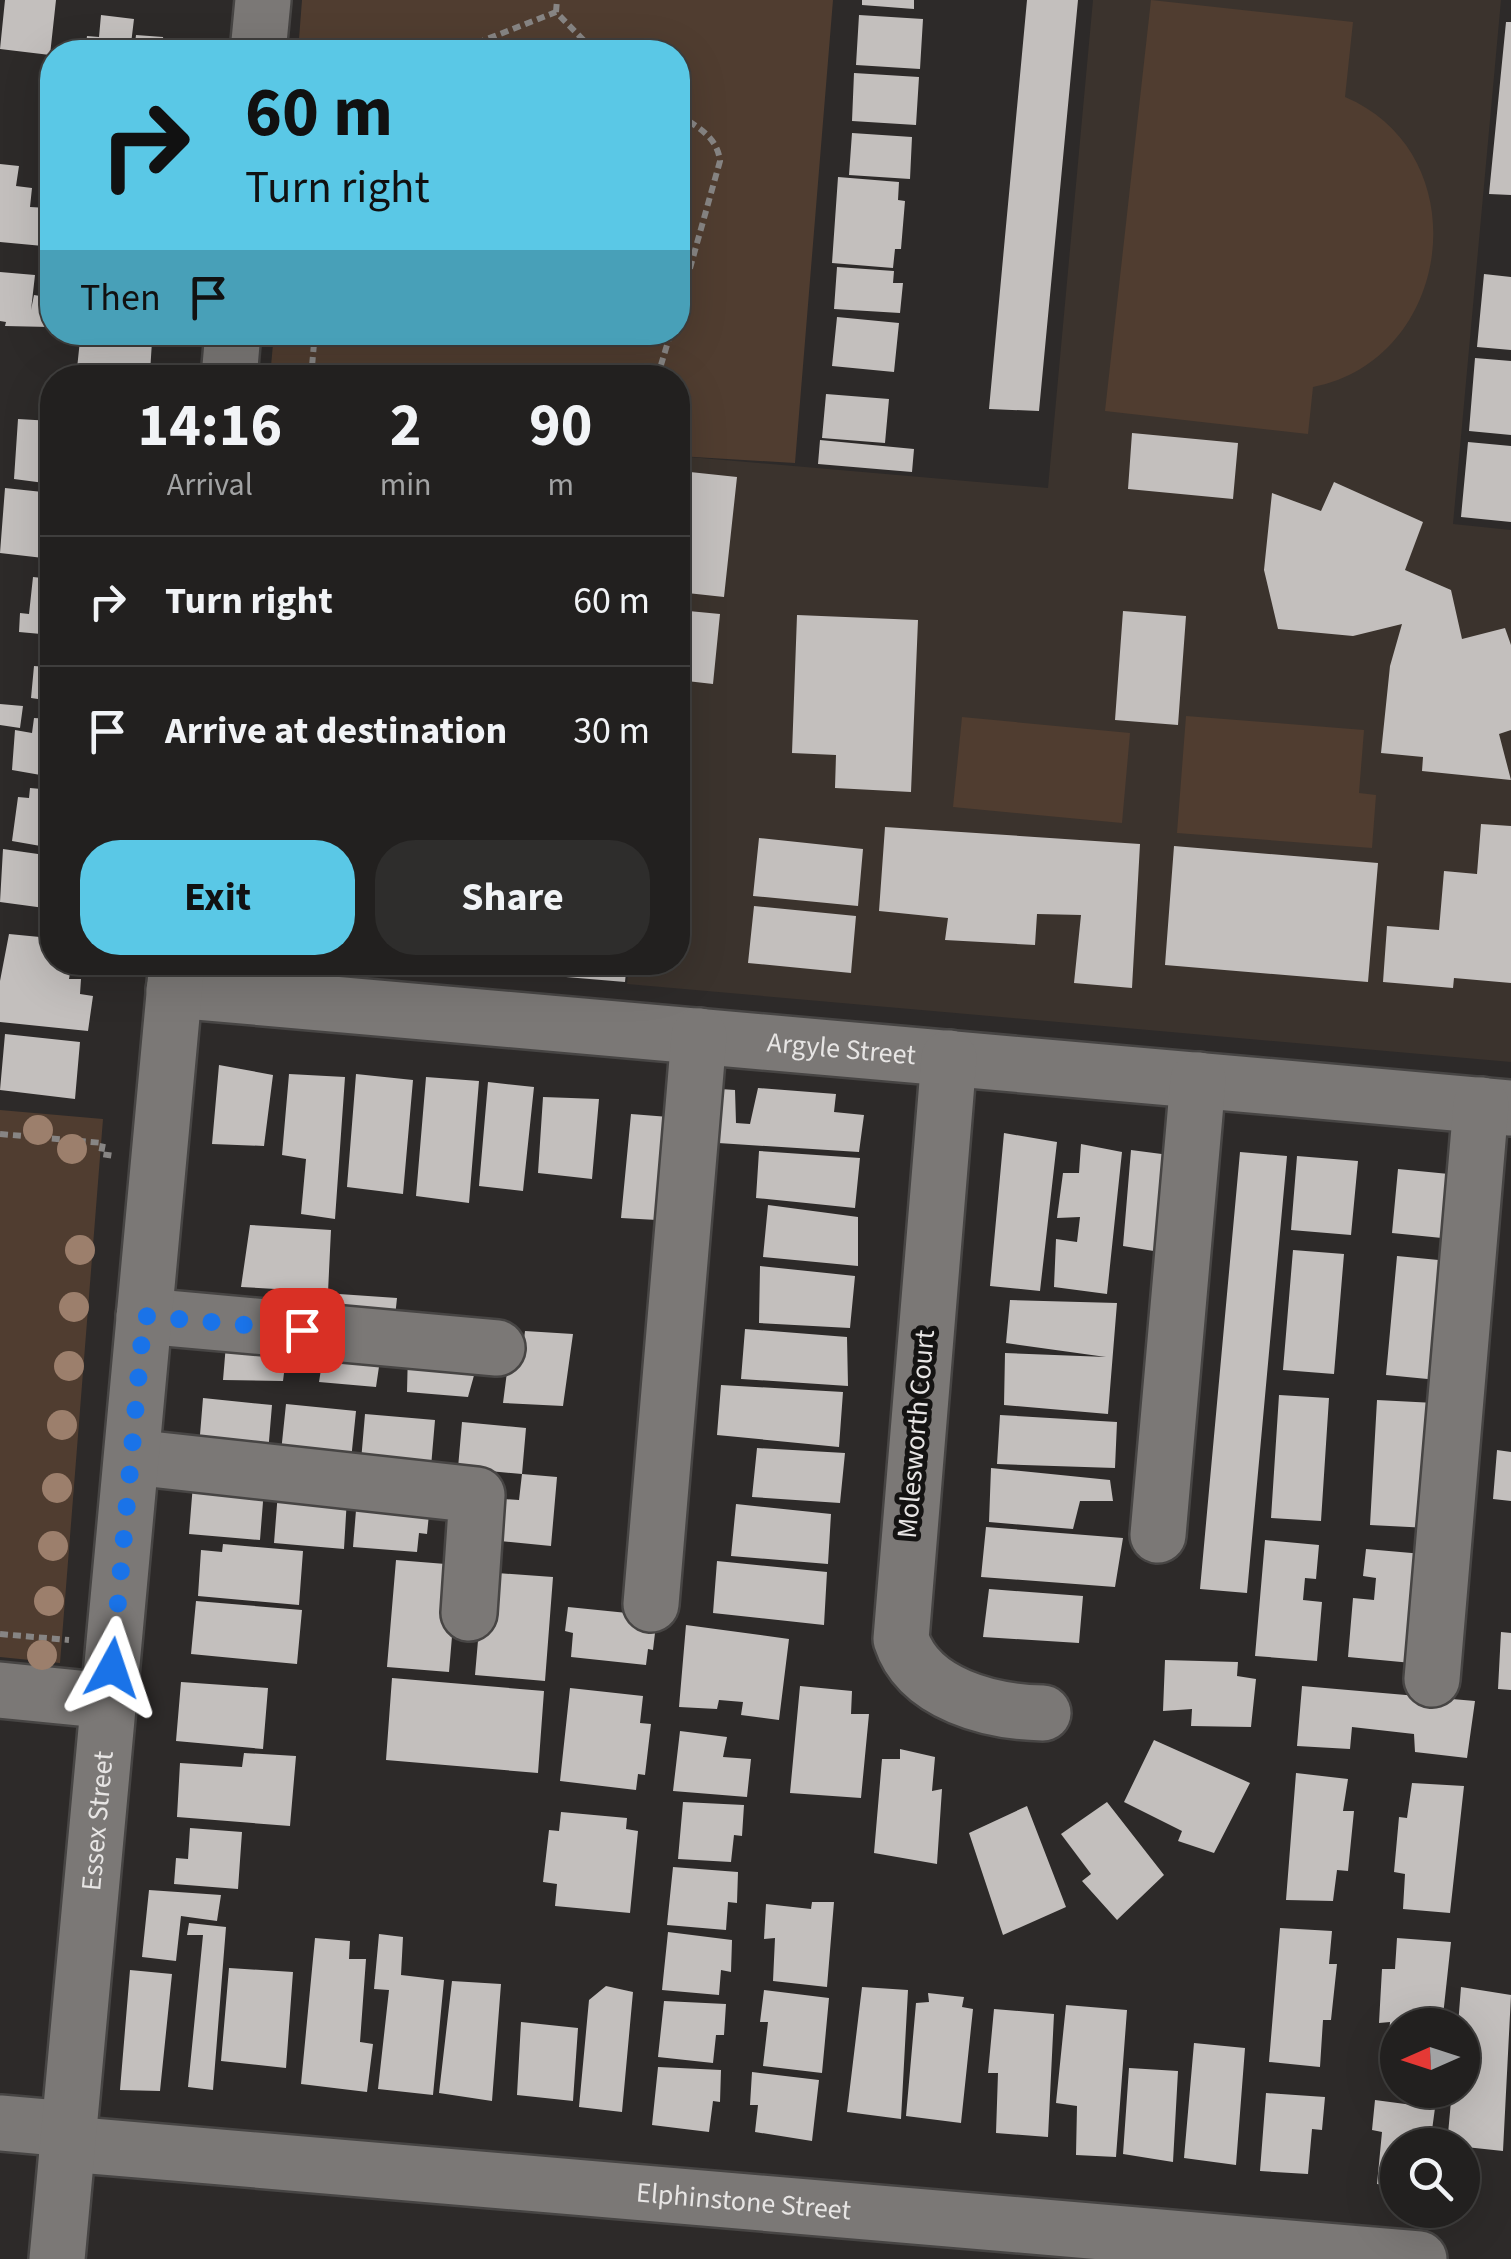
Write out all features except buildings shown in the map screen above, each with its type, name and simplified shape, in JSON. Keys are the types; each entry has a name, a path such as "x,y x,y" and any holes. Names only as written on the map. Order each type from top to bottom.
{"street":[{"path":"259,40 263,0"},
{"name":"Argyle Street","path":"176,976 699,1036 1496,1106"},
{"name":"Essex Street","path":"57,2259 176,976"},
{"path":"651,1604 699,1036"},
{"name":"Molesworth Court","path":"949,1058 901,1639 907,1658 917,1668 976,1705 1043,1714"},
{"path":"1158,1535 1198,1080"},
{"path":"1432,1679 1496,1106"},
{"path":"144,1316 496,1348"},
{"path":"132,1457 477,1495 469,1613"},
{"path":"0,1690 109,1702"},
{"name":"Elphinstone Street","path":"0,2123 69,2137 942,2239 1418,2259"}],"path":[{"path":"557,0 556,12 583,40"},
{"path":"485,40 556,12"},
{"path":"690,122 709,135 718,147 720,161 690,268"},
{"path":"0,1134 103,1143 102,1154 118,1156 117,1168 158,1171"}],"shaded area":[{"path":"302,0 833,0 795,463 690,457 690,365 271,365 273,345 690,345 690,40 299,40"},
{"path":"1093,0 1501,0 1453,524 1511,530 1511,1062 627,984 628,975 690,975 690,457 1048,488"},
{"path":"1151,0 1353,22 1345,97 1388,125 1417,163 1431,207 1432,253 1420,298 1396,338 1360,369 1313,387 1308,434 1105,411"},
{"path":"1186,716 1364,730 1359,793 1376,795 1372,848 1177,833"},
{"path":"962,717 1130,733 1122,823 953,807"},
{"path":"0,1110 103,1119 60,1663 0,1657"}],"route":[{"path":"112,1668 144,1316 302,1330"}]}
